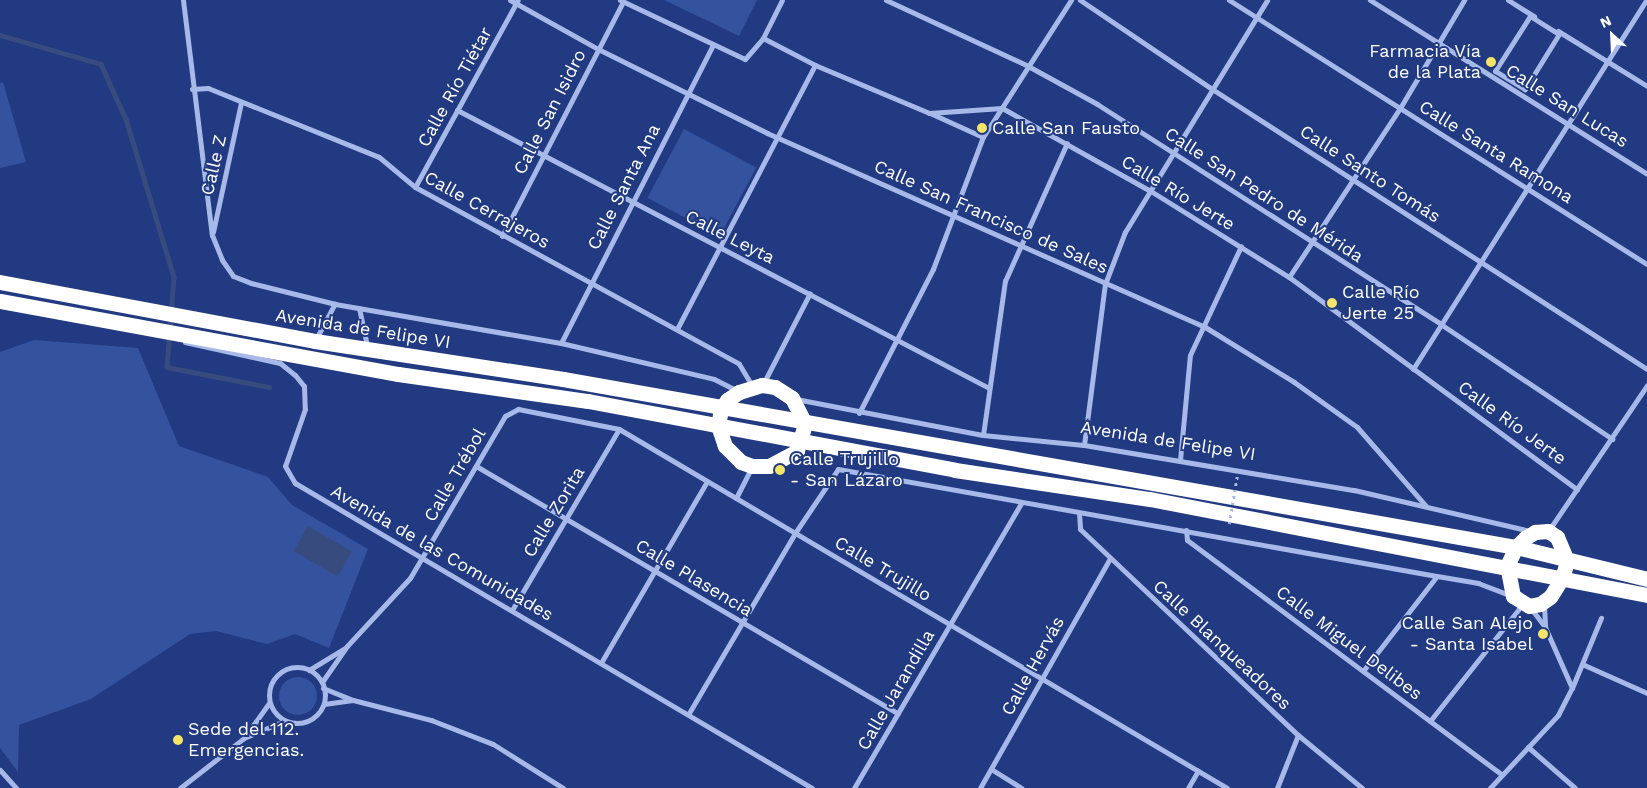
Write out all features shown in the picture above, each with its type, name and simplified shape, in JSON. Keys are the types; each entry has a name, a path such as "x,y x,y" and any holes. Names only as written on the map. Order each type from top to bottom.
{"highway":[{"name":"Avenida de Felipe VI","path":"0,282 315,341 563,379 805,424"},
{"name":"Avenida de Felipe VI","path":"0,301 398,374 588,401 802,441"},
{"path":"775,387 792,398 805,424 802,441 797,452 781,462 769,466 752,466 741,462 725,446 718,426 720,408 751,388 775,387"},
{"path":"805,424 1516,547 1647,579"},
{"path":"802,441 955,470 1150,499 1507,566 1647,595"},
{"path":"1541,532 1557,537 1567,561 1562,578 1544,601 1522,601 1507,566 1516,547 1541,532"}],"street":[{"name":"Avenida de Felipe VI","path":"183,0 192,89 212,235 222,260 233,276 251,283 334,304 561,344 751,388"},
{"name":"Calle San Francisco de Sales","path":"510,0 517,2 598,49 687,94 1105,284 1205,327 1294,382 1357,427 1426,506"},
{"path":"621,1 745,59 763,38 782,0"},
{"name":"Calle San Pedro de Mérida","path":"886,0 895,2 1028,66 1097,104 1442,325 1612,439"},
{"path":"859,413 933,269 983,137 1072,0"},
{"name":"Calle Santo Tomás","path":"1080,0 1212,89 1354,178 1482,264 1647,369"},
{"name":"Calle Santa Ramona","path":"1229,0 1530,188 1647,264"},
{"path":"1084,445 1105,284 1125,232 1267,0"},
{"name":"Calle San Lucas","path":"1370,0 1647,174"},
{"path":"1289,277 1400,108 1437,42 1464,0"},
{"path":"1508,0 1647,86"},
{"path":"1413,369 1530,188 1646,0"},
{"name":"Calle San Isidro","path":"502,236 621,1"},
{"name":"Calle Río Tiétar","path":"415,187 517,2"},
{"path":"1530,16 1559,34 1525,89 1495,71 1530,16"},
{"path":"763,38 815,65 983,137"},
{"name":"Calle Santa Ana","path":"561,344 590,283 712,45"},
{"path":"677,329 815,65"},
{"name":"Calle Cerrajeros","path":"192,89 208,88 379,157 415,187 739,364 751,388"},
{"name":"Calle Z","path":"212,235 241,102"},
{"path":"929,113 1002,108"},
{"name":"Calle Río Jerte","path":"1002,108 1149,190 1289,277 1577,488"},
{"name":"Calle Leyta","path":"457,110 632,203 897,338 989,388"},
{"path":"983,435 1005,281 1019,245 1067,143"},
{"path":"1180,460 1190,355 1205,327 1241,246"},
{"path":"751,388 810,293"},
{"path":"315,341 334,304"},
{"path":"359,308 367,350"},
{"name":"Avenida de las Comunidades","path":"154,329 194,344 280,363 295,375 304,386 305,410 285,466 288,475 295,483 602,661 812,788"},
{"path":"1541,532 1577,488 1647,385"},
{"name":"Avenida de Felipe VI","path":"792,398 859,413 983,435 1084,445 1180,460 1426,506 1541,532"},
{"name":"Calle Trujillo","path":"511,411 518,409 619,429 1227,788"},
{"name":"Calle Trébol","path":"323,685 347,646 400,590 423,558 476,466 506,416 511,411"},
{"name":"Calle Zorita","path":"512,610 619,429"},
{"name":"Calle Plasencia","path":"476,466 898,714"},
{"path":"736,498 752,466"},
{"path":"690,713 795,533 838,469 1478,583 1522,601 1545,627 1572,688"},
{"path":"602,661 707,481"},
{"name":"Calle Jarandilla","path":"854,788 1021,503"},
{"name":"Calle Blanqueadores","path":"1079,512 1080,530 1298,735 1362,788"},
{"name":"Calle Miguel Delibes","path":"1186,530 1187,540 1502,775"},
{"name":"Calle Hervás","path":"980,788 1110,558"},
{"path":"1363,671 1437,576"},
{"path":"1430,721 1522,601"},
{"path":"1544,601 1545,627"},
{"path":"1490,788 1558,715 1572,688 1601,618"},
{"name":"Calle Trébol","path":"309,670 347,646"},
{"path":"1582,664 1647,693"},
{"path":"244,738 270,703 270,686 278,674 293,667 309,670 323,685 353,700 431,720 493,744 564,788"},
{"path":"323,685 324,704"},
{"path":"270,703 284,720 292,723 309,721 324,704 353,700"},
{"path":"180,788 244,738 284,720"},
{"path":"1277,788 1298,735"},
{"path":"1528,747 1575,788"},
{"path":"990,769 1022,788"},
{"path":"0,770 16,788"},
{"path":"1188,788 1198,771"}],"path":[{"path":"1229,524 1238,471"}],"shaded area":[{"path":"664,0 757,0 739,36"},
{"path":"3,82 26,162 0,168 0,83"},
{"path":"684,129 756,167 720,236 647,198"},
{"path":"34,340 138,348 179,446 268,477 292,505 368,549 329,648 295,634 267,644 216,631 190,634 91,699 19,725 18,772 0,748 0,352"},
{"path":"308,526 352,552 338,577 294,551"},
{"path":"298,677 311,683 317,696 311,709 298,715 285,709 279,696 285,683"}],"waterway":[{"path":"0,35 101,64 126,119 174,277 167,367 269,387"}],"place":[{"name":"Farmacia Vía de la Plata","path":"1491,62"},
{"name":"Calle San Fausto","path":"982,128"},
{"name":"Calle Río Jerte 25","path":"1332,303"},
{"name":"Calle Trujillo - San Lázaro","path":"780,470"},
{"name":"Calle San Alejo - Santa Isabel","path":"1543,634"},
{"name":"Sede del 112. Emergencias.","path":"178,740"}]}
